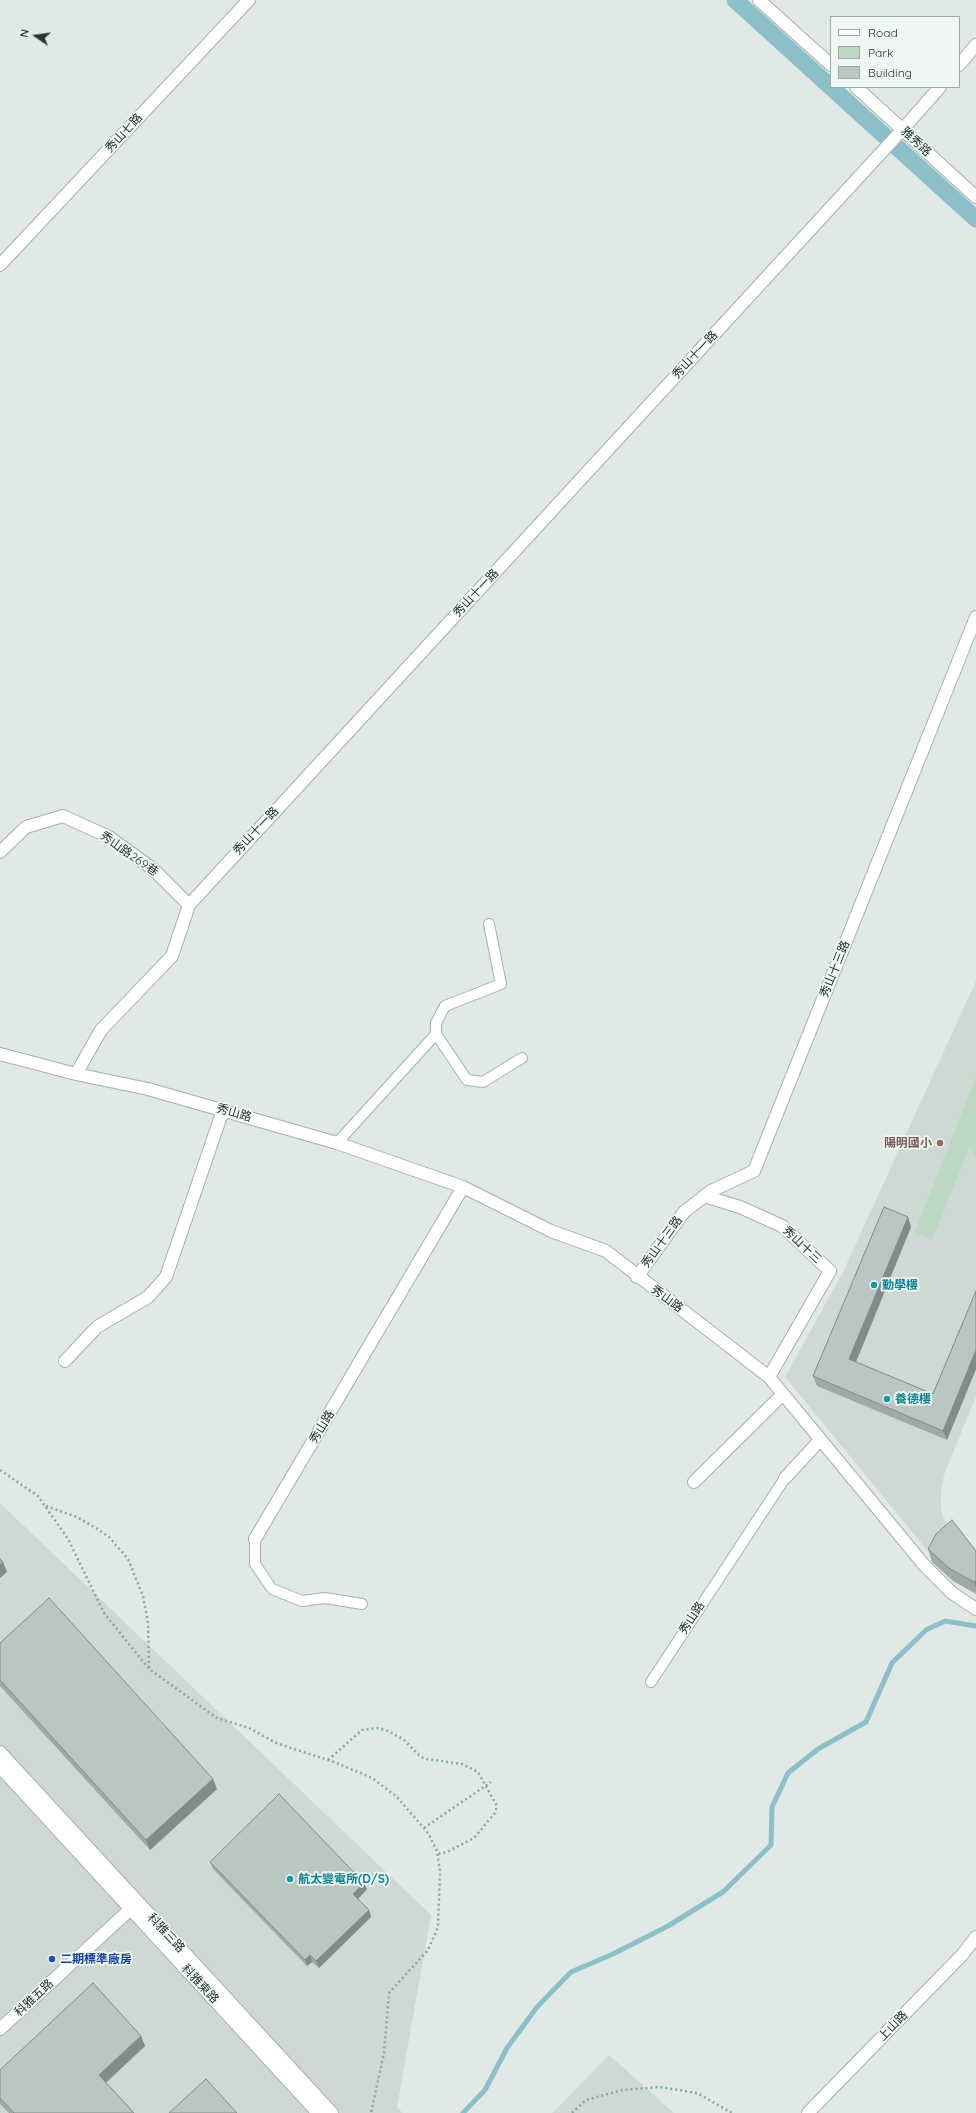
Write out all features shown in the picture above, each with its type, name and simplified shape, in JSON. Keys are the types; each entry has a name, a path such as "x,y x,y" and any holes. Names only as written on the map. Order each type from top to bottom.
{"street":[{"name":"秀山七路","path":"0,266 249,0"},
{"path":"759,0 830,64"},
{"path":"960,64 976,45"},
{"name":"雅秀路","path":"857,88 976,198"},
{"name":"秀山十一路","path":"76,1074 101,1030 172,956 189,905 903,130 939,88"},
{"name":"秀山十三路","path":"637,1277 684,1212 704,1196 754,1171 976,618"},
{"name":"秀山路269巷","path":"0,852 26,827 63,816 109,837 153,869 189,905"},
{"name":"秀山路","path":"0,1054 76,1074 148,1089 337,1143 463,1187 551,1231 606,1252 769,1377 926,1567 952,1593 976,1609"},
{"path":"65,1361 97,1327 148,1298 166,1277 223,1110"},
{"name":"秀山路","path":"255,1539 463,1187"},
{"name":"秀山十三","path":"704,1196 740,1207 782,1226 830,1271 769,1377"},
{"path":"694,1482 783,1394"},
{"name":"秀山路","path":"784,1478 820,1440"},
{"name":"科雅三路","path":"0,1752 134,1905 332,2113"},
{"name":"科雅東路","path":"0,1767 134,1905 318,2113"},
{"name":"科雅五路","path":"0,2029 134,1905"},
{"name":"上山路","path":"808,2113 962,1955 976,1937"}],"lane":[{"path":"489,924 501,984 445,1006 436,1023 436,1034 467,1080 483,1082 522,1058"},
{"path":"337,1143 436,1034"},
{"name":"秀山路","path":"651,1682 784,1478"},
{"name":"秀山路","path":"255,1539 255,1564 272,1589 302,1601 325,1598 362,1604"}],"path":[{"path":"0,1470 38,1496 68,1539 104,1613 149,1669 217,1718 249,1728 276,1743 328,1760 372,1778 396,1796 424,1828 438,1854 440,1872 438,1927 428,1950 390,1993 384,2052 371,2113"},
{"path":"45,1506 78,1517 96,1528 109,1537 128,1559 143,1596 148,1623 149,1669"},
{"path":"328,1760 362,1730 378,1728 388,1731 402,1739 421,1757 468,1766 478,1772 497,1806 495,1813 474,1838 447,1852 438,1854"},
{"path":"424,1828 491,1782"},
{"path":"572,2113 586,2100 622,2090 660,2087 697,2093 732,2113"}],"shaded area":[{"name":"陽明國小","path":"976,981 976,1396 944,1475 941,1493 941,1511 948,1529 926,1549 785,1377 843,1272"},
{"path":"0,1503 431,1915 397,2107 403,2113 0,2113"},
{"path":"609,2055 674,2113 552,2113"}],"green space":[{"path":"976,1076 976,1157 970,1146 932,1240 915,1232"}],"building":[{"path":"884,1207 908,1217 849,1359 933,1394 976,1291 976,1350 943,1431 813,1376"},
{"path":"952,1520 976,1551 976,1581 974,1582 949,1568 928,1549 936,1534"},
{"path":"49,1598 213,1779 146,1840 0,1680 0,1643"},
{"name":"航太變電所(D/S)","path":"279,1794 364,1883 353,1894 369,1910 316,1961 310,1955 305,1960 210,1862"},
{"path":"93,1983 141,2036 99,2075 134,2113 14,2113 0,2098 0,2070"},
{"path":"206,2079 237,2113 169,2113"}],"waterway":[{"path":"735,0 830,86"},
{"path":"832,88 976,219"},
{"path":"463,2113 485,2090 507,2048 537,2007 571,1972 613,1954 668,1926 723,1892 771,1845 772,1807 788,1773 818,1749 866,1722 892,1663 926,1630 945,1621 976,1626"}],"place":[{"name":"陽明國小","path":"940,1143"},
{"name":"勤學樓","path":"874,1285"},
{"name":"養德樓","path":"887,1399"},
{"name":"航太變電所(D/S)","path":"290,1879"},
{"name":"二期標準廠房","path":"52,1959"}]}
